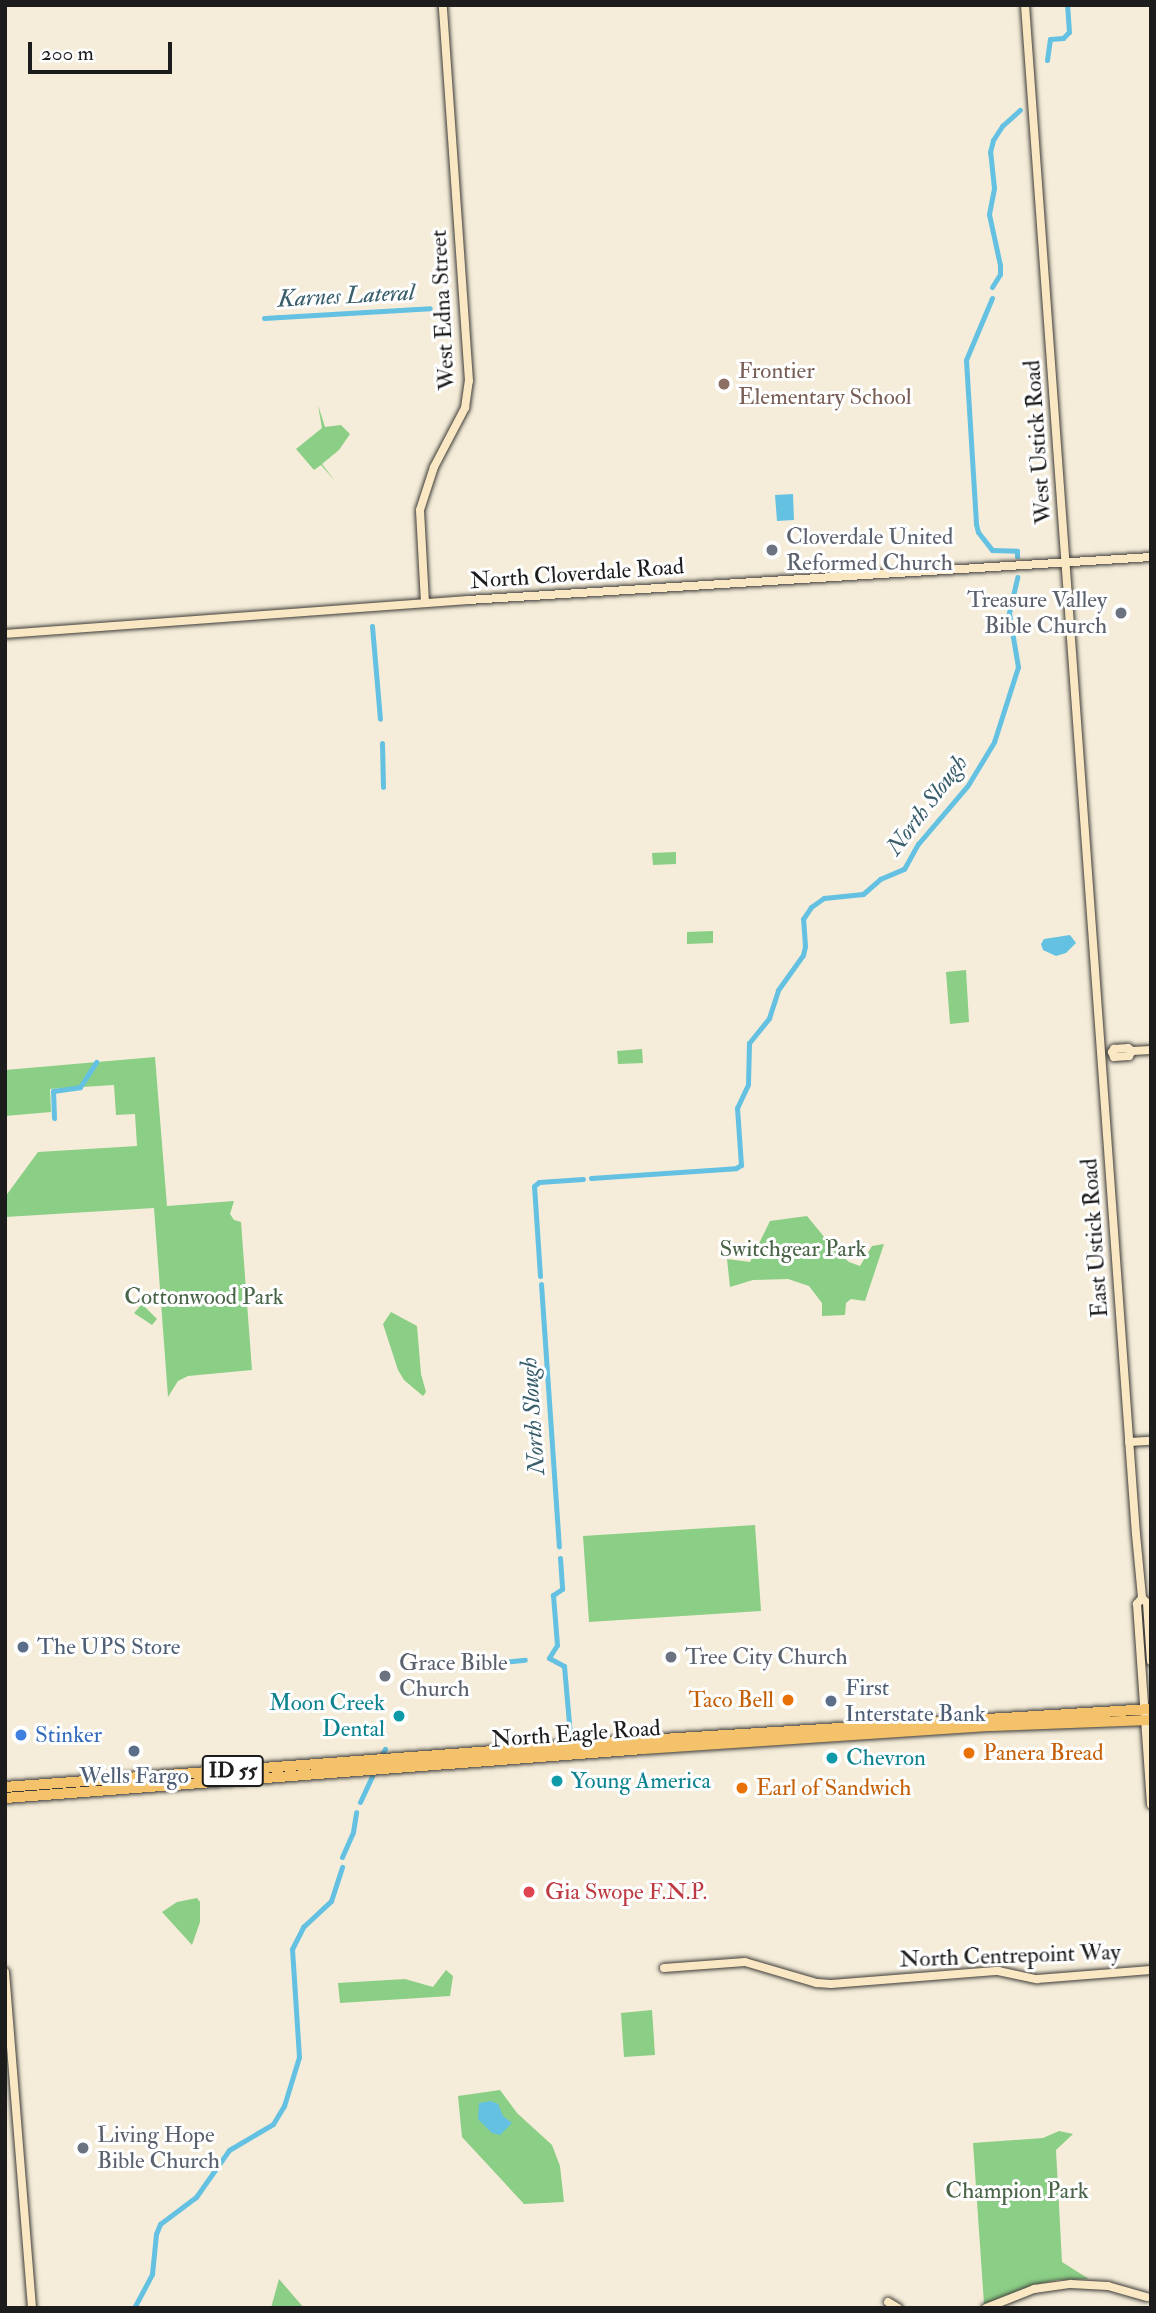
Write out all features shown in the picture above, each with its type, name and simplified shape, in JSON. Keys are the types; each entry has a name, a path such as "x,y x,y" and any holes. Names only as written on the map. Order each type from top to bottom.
{"highway":[{"name":"North Eagle Road","path":"5,1787 310,1771 760,1742 777,1737 927,1722 1148,1714"},
{"name":"North Eagle Road","path":"310,1771 328,1765 1148,1714"},
{"name":"ID 55","path":"5,1798 292,1777 310,1771"}],"main road":[{"name":"West Edna Street","path":"425,603 420,510 434,467 465,408 469,382 443,5"},
{"name":"West Ustick Road","path":"1025,5 1088,875"},
{"name":"North Cloverdale Road","path":"5,634 425,603 1151,557"},
{"name":"East Ustick Road","path":"1088,875 1129,1443 1142,1598 1147,1603 1151,1661"},
{"path":"1132,1051 1151,1050"},
{"path":"1129,1443 1151,1441"},
{"name":"East Ustick Road","path":"1142,1598 1137,1604 1148,1714 1151,1805"},
{"name":"North Centrepoint Way","path":"664,1968 745,1962 823,1984 998,1971 1037,1979 1151,1970"},
{"path":"5,1972 32,2308"},
{"path":"986,2308 1034,2289 1071,2284 1104,2286 1149,2298"},
{"path":"888,2302 898,2308"}],"green space":[{"path":"318,405 325,427 341,425 350,434 339,450 322,464 335,481 321,465 314,470 296,449 322,428"},
{"path":"676,852 676,864 653,865 652,853"},
{"path":"713,931 713,943 687,944 687,932"},
{"path":"966,970 969,1022 950,1024 946,972"},
{"path":"642,1049 643,1063 618,1064 617,1051"},
{"name":"Cottonwood Park","path":"155,1057 167,1206 234,1201 230,1214 234,1220 241,1222 252,1370 188,1376 178,1381 168,1397 154,1208 5,1217 5,1197 38,1152 137,1146 135,1114 116,1115 114,1085 50,1089 51,1112 5,1116 5,1070"},
{"name":"Switchgear Park","path":"807,1216 834,1249 849,1262 860,1266 872,1246 884,1244 865,1301 851,1299 846,1303 845,1315 822,1316 822,1303 809,1286 788,1279 753,1280 730,1287 727,1259 750,1262 770,1221"},
{"path":"142,1304 157,1319 152,1325 134,1313"},
{"path":"391,1312 417,1326 421,1374 426,1392 423,1396 404,1380 398,1370 383,1324"},
{"path":"755,1525 761,1611 589,1622 583,1536"},
{"path":"197,1898 200,1902 200,1922 192,1945 162,1912 177,1902"},
{"path":"446,1970 453,1976 450,1996 340,2003 338,1983 405,1979 433,1987"},
{"path":"652,2010 655,2055 624,2057 621,2013"},
{"path":"500,2090 517,2113 552,2145 560,2166 564,2202 524,2204 462,2137 458,2096"},
{"name":"Champion Park","path":"1059,2131 1073,2134 1056,2150 1062,2262 1089,2279 1057,2280 1033,2285 984,2304 973,2143 1043,2138"},
{"path":"279,2279 304,2308 271,2308"}],"water":[{"path":"793,494 794,520 777,521 775,495"},
{"path":"1070,935 1076,943 1066,953 1056,956 1043,950 1041,944 1044,939"},
{"path":"491,2101 498,2104 503,2116 512,2123 500,2135 492,2133 478,2119 479,2103"}],"waterway":[{"name":"North Slough","path":"1047,60 1050,39 1063,38 1069,32 1067,5"},
{"name":"North Slough","path":"992,287 1000,274 1000,265 989,214 994,188 990,152 993,140 1002,126 1020,110"},
{"name":"North Slough","path":"992,298 966,360 976,524 978,532 992,550 1017,551 1017,556"},
{"name":"Karnes Lateral","path":"264,318 430,308"},
{"name":"North Slough","path":"591,1178 736,1168 741,1165 737,1108 748,1084 749,1043 769,1018 778,990 803,955 803,919 811,907 824,898 863,894 880,879 904,869 918,844 968,785 994,742 1018,667 1009,613 1017,577"},
{"path":"372,626 380,719"},
{"path":"382,743 383,787"},
{"path":"54,1118 53,1091 80,1087 96,1062"},
{"name":"North Slough","path":"540,1276 534,1186 539,1182 583,1179"},
{"name":"North Slough","path":"541,1284 559,1546"},
{"name":"North Slough","path":"560,1558 562,1589 553,1595 557,1645 549,1658 564,1666 570,1735"},
{"name":"North Slough","path":"494,1663 525,1660"},
{"name":"North Slough","path":"382,1754 385,1749"},
{"name":"North Slough","path":"360,1802 372,1776"},
{"name":"North Slough","path":"342,1857 353,1832 356,1812"},
{"name":"North Slough","path":"134,2308 152,2274 156,2234 160,2224 196,2197 229,2150 273,2124 284,2106 299,2057 292,1949 303,1927 331,1901 342,1867"}],"place":[{"name":"Frontier Elementary School","path":"724,384"},
{"name":"Cloverdale United Reformed Church","path":"772,550"},
{"name":"Treasure Valley Bible Church","path":"1121,613"},
{"name":"The UPS Store","path":"23,1647"},
{"name":"Tree City Church","path":"671,1657"},
{"name":"Grace Bible Church","path":"385,1676"},
{"name":"Taco Bell","path":"788,1700"},
{"name":"First Interstate Bank","path":"831,1701"},
{"name":"Moon Creek Dental","path":"399,1716"},
{"name":"Stinker","path":"21,1735"},
{"name":"Wells Fargo","path":"134,1751"},
{"name":"Panera Bread","path":"969,1753"},
{"name":"Chevron","path":"832,1758"},
{"name":"Young America","path":"557,1781"},
{"name":"Earl of Sandwich","path":"742,1788"},
{"name":"Gia Swope F.N.P.","path":"529,1892"},
{"name":"Living Hope Bible Church","path":"83,2148"}]}
